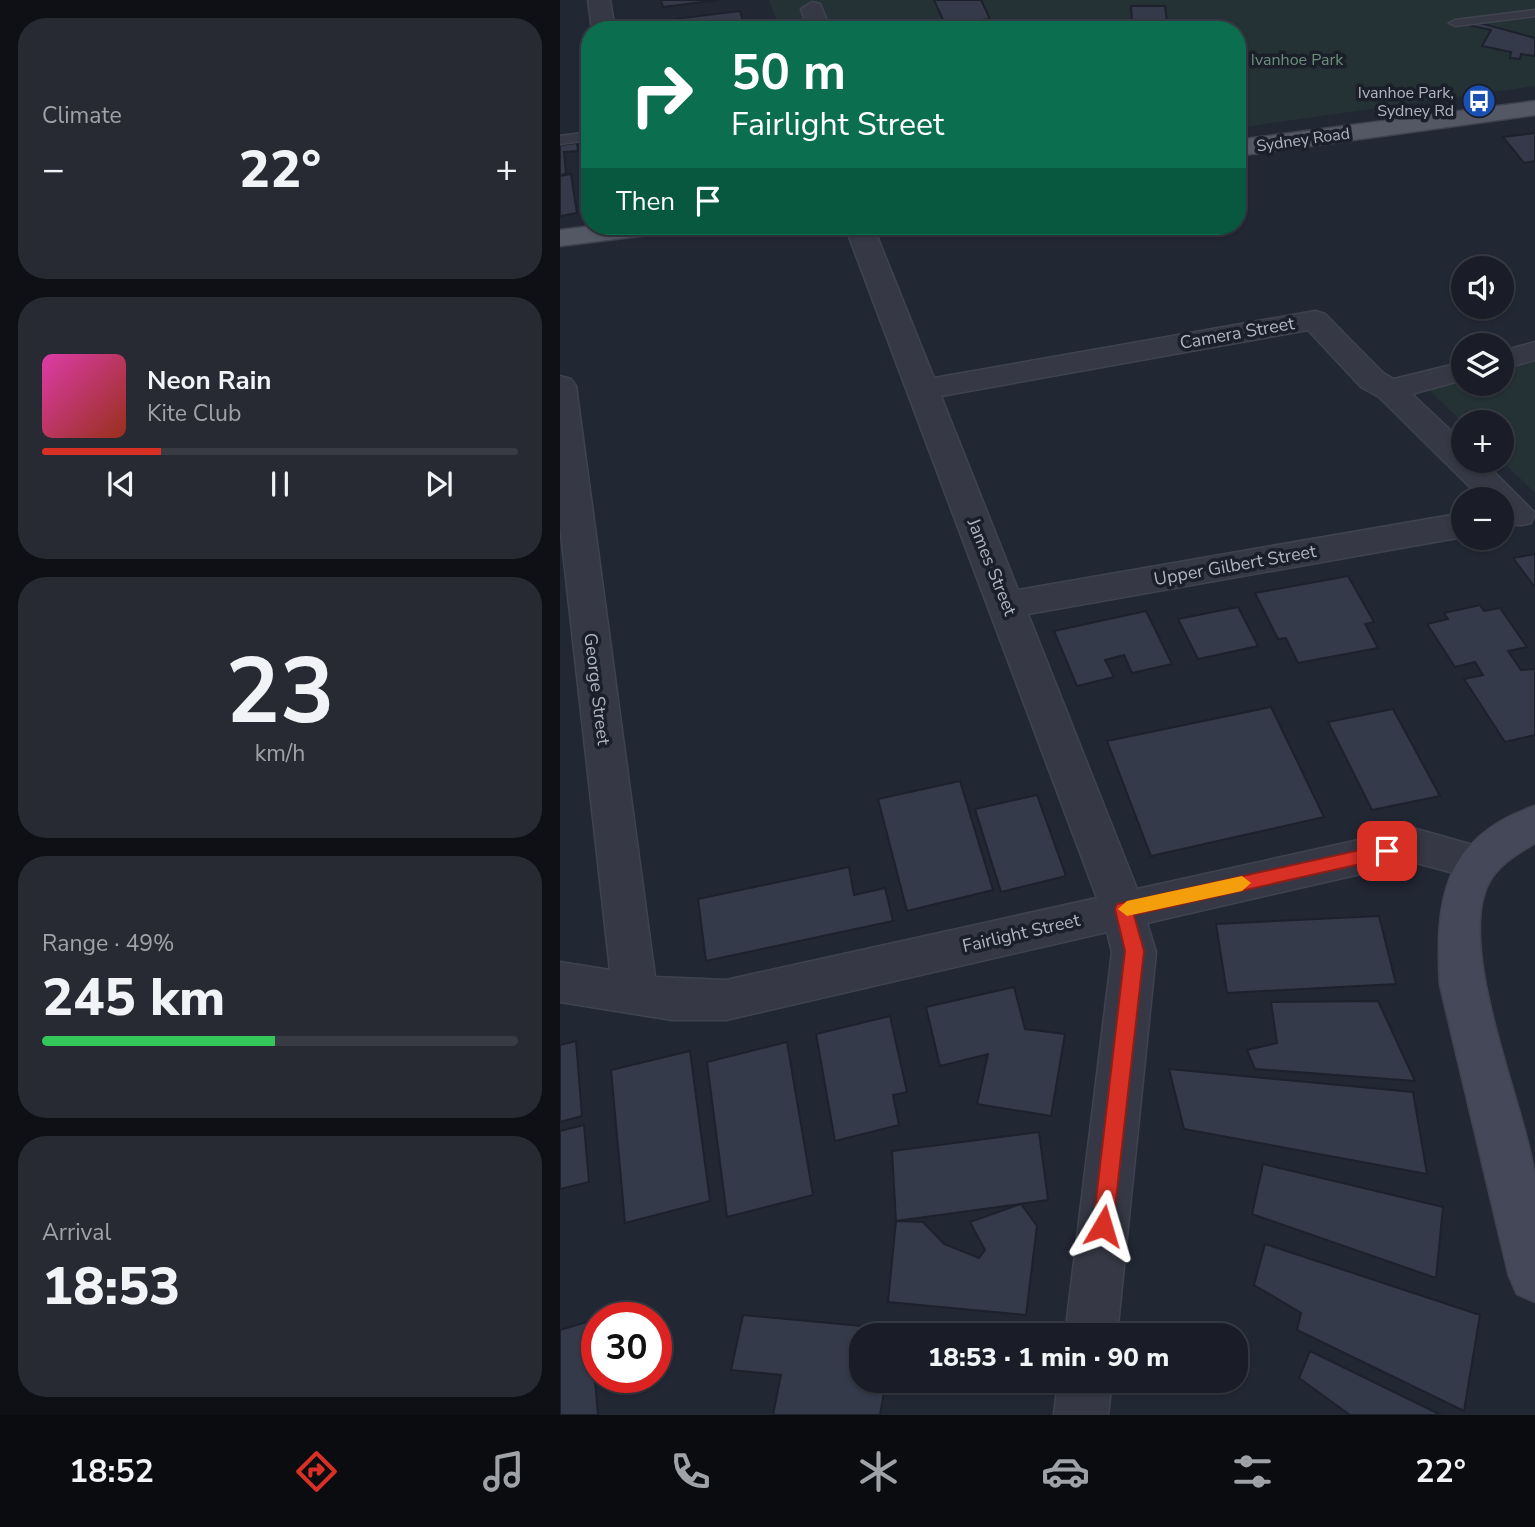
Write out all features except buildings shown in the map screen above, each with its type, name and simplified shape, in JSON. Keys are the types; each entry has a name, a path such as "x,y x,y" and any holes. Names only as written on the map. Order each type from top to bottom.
{"main road":[{"name":"Sydney Road","path":"1246,147 1535,108"},
{"path":"560,237 581,234"},
{"path":"1535,823 1479,863 1462,907 1459,940 1462,985 1535,1276"}],"street":[{"path":"599,0 602,21"},
{"name":"James Street","path":"862,235 1124,909 1135,951 1091,1323"},
{"name":"Camera Street","path":"921,390 1315,320 1372,380 1390,390 1518,516"},
{"path":"1514,357 1535,351"},
{"path":"1390,390 1451,373"},
{"name":"George Street","path":"560,386 566,494 635,993"},
{"name":"Upper Gilbert Street","path":"1007,605 1451,527"},
{"name":"Fairlight Street","path":"560,982 672,1000 726,1000 1413,845 1479,863"},
{"path":"1081,1415 1084,1393"}],"lane":[{"path":"1455,23 1535,13"},
{"path":"560,140 581,137"}],"green space":[{"name":"Ivanhoe Park","path":"769,0 1535,0 1535,86 1246,127 1246,21 777,21"},
{"path":"1535,358 1535,492 1514,473 1514,410 1451,411 1426,387 1451,381 1451,396 1514,396 1514,364"}],"slow traffic":[{"path":"1127,909 1242,883"}],"place":[{"name":"Ivanhoe Park, Sydney Rd","path":"1479,101"}],"route":[{"path":"1103,1226 1135,951 1124,909 1387,851"}]}
